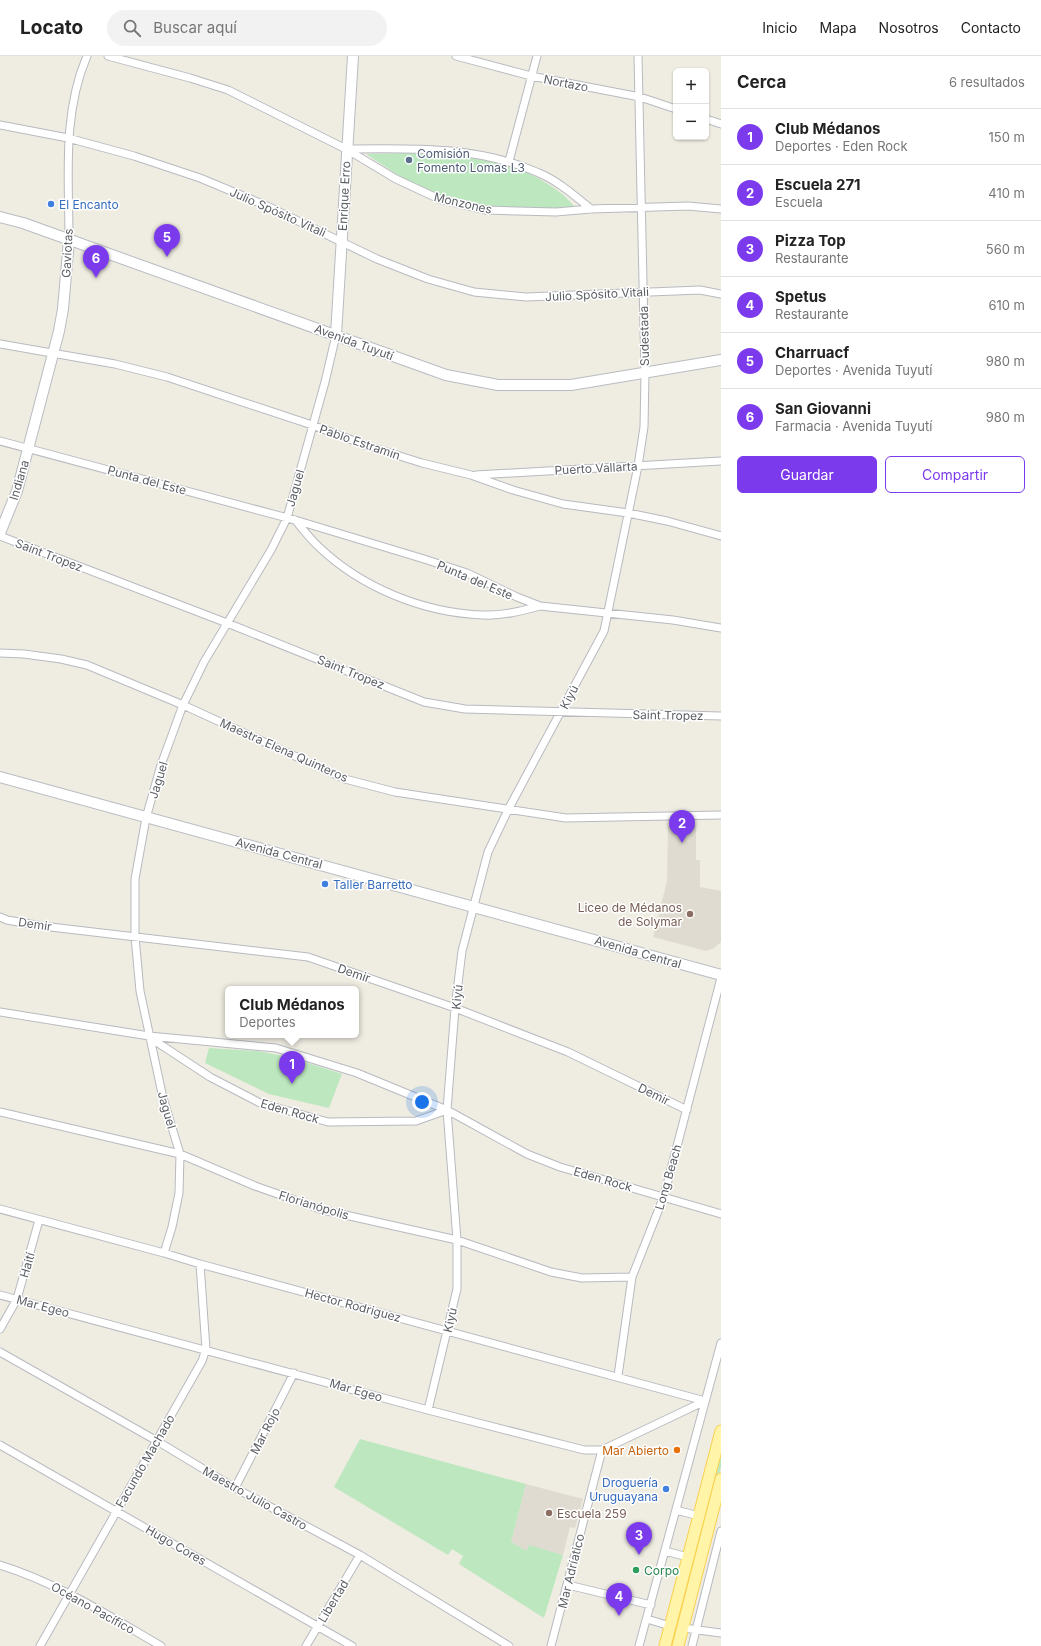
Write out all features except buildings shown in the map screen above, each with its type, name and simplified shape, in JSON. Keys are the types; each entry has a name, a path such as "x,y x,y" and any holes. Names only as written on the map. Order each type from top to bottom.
{"main road":[{"path":"666,1646 721,1432"},
{"path":"678,1646 721,1479"}],"street":[{"name":"Gaviotas","path":"29,449 54,353 63,308 69,240 68,138 75,88 87,56"},
{"name":"Monzones","path":"108,56 228,90 346,149 396,178 439,199 486,210 556,212 591,209 688,206 721,209"},
{"name":"Enrique Erro","path":"336,335 346,149 353,56"},
{"name":"Nortazo","path":"456,56 531,76 640,97 673,108"},
{"path":"509,161 537,56"},
{"name":"Sudestada","path":"608,612 638,466 644,427 645,373 638,56"},
{"path":"709,120 721,124"},
{"name":"Julio Spósito Vitali","path":"0,126 68,138 134,156 200,178 267,206 377,259 428,279 474,292 526,297 643,291 700,290 721,294"},
{"name":"Monzones","path":"346,149 402,148 456,151 509,161 540,173 566,189 591,209"},
{"name":"Avenida Tuyutí","path":"0,217 23,223 446,375 498,385 571,385 721,360"},
{"name":"Jaguel","path":"164,1253 172,1227 179,1194 180,1154 163,1098 140,991 135,937 135,879 146,818 162,765 183,705 204,662 271,550 287,518 325,382 336,335"},
{"name":"Pablo Estramín","path":"0,344 115,364 167,377 312,425 368,446 422,463 471,475 513,490 564,504 628,513 667,521 721,536"},
{"name":"Punta del Este","path":"0,441 287,518 424,559 467,574 540,606 608,612 721,628"},
{"name":"Indiana","path":"0,534 16,491 29,449"},
{"name":"Puerto Vallarta","path":"471,475 721,461"},
{"name":"Punta del Este","path":"294,520 319,548 345,569 374,586 409,601 446,612 484,615 514,613 540,606"},
{"name":"Saint Tropez","path":"0,534 424,702 465,709 561,713 721,716"},
{"name":"Kiyú","path":"428,1410 457,1289 457,1240 447,1110 455,1008 462,951 488,852 509,808 604,631 608,612"},
{"name":"Maestra Elena Quinteros","path":"0,653 24,654 61,659 87,665 183,705 345,778 395,792 509,808 566,818 721,815"},
{"name":"Avenida Central","path":"0,777 721,975"},
{"name":"Demir","path":"0,917 7,920 42,926 308,957 455,1008 568,1052 687,1110"},
{"name":"Long Beach","path":"618,1376 632,1277 664,1196 721,978"},
{"name":"Eden Rock","path":"0,1012 149,1036 276,1048 357,1073 447,1110 527,1154 560,1167 664,1196 721,1214"},
{"name":"Eden Rock","path":"149,1036 210,1077 260,1103 328,1122 416,1121 447,1110"},
{"name":"Florianópolis","path":"0,1112 180,1154 254,1186 323,1210 457,1240 551,1272 582,1278 632,1277"},
{"name":"Hector Rodriguez","path":"0,1209 618,1376 705,1401"},
{"name":"Haití","path":"0,1330 17,1299 39,1220"},
{"name":"Facundo Machado","path":"40,1646 69,1592 202,1361 206,1349 200,1264"},
{"name":"Mar Egeo","path":"0,1295 206,1349 428,1410 584,1450 602,1450 705,1401"},
{"path":"639,1646 721,1343"},
{"name":"Maestro Julio Castro","path":"0,1352 157,1441 236,1488 360,1555 505,1645"},
{"name":"Mar Rojo","path":"236,1488 294,1373"},
{"name":"Hugo Cores","path":"0,1445 352,1646"},
{"name":"Mar Adríatico","path":"551,1646 602,1450"},
{"path":"676,1510 699,1516"},
{"path":"692,1646 721,1531"},
{"path":"665,1551 688,1557"},
{"name":"Libertad","path":"306,1646 360,1555"},
{"name":"Océano Pacífico","path":"0,1565 25,1573 69,1592 161,1646"},
{"path":"568,1585 651,1605"},
{"path":"647,1619 670,1626"},
{"path":"683,1628 720,1636"}],"shaded area":[{"name":"Liceo de Médanos de Solymar","path":"668,826 696,826 696,860 700,860 700,887 721,891 721,942 714,948 706,951 653,937 667,881"},
{"name":"Escuela 259","path":"526,1484 583,1499 575,1528 570,1527 563,1555 530,1546 528,1552 511,1542"}],"green space":[{"path":"413,153 489,161 525,172 542,180 561,193 578,210 486,208 440,198 404,179 366,154"},
{"path":"209,1048 258,1051 289,1057 342,1074 329,1108 269,1094 205,1063"},
{"path":"360,1439 526,1484 511,1542 527,1551 529,1545 563,1555 544,1618 459,1564 463,1556 452,1549 448,1555 334,1487"},
{"path":"721,1444 721,1467 675,1646 669,1646"}],"place":[{"name":"Comisión Fomento Lomas L3","path":"409,160"},
{"name":"El Encanto","path":"51,204"},
{"name":"Charruacf","path":"167,257"},
{"name":"San Giovanni","path":"96,278"},
{"name":"Escuela 271","path":"682,843"},
{"name":"Taller Barretto","path":"325,884"},
{"name":"Liceo de Médanos de Solymar","path":"690,914"},
{"name":"Club Médanos","path":"292,1084"},
{"name":"Mar Abierto","path":"677,1450"},
{"name":"Droguería Uruguayana","path":"666,1489"},
{"name":"Escuela 259","path":"549,1513"},
{"name":"Pizza Top","path":"639,1555"},
{"name":"Corpo","path":"636,1570"},
{"name":"Spetus","path":"619,1616"}]}
